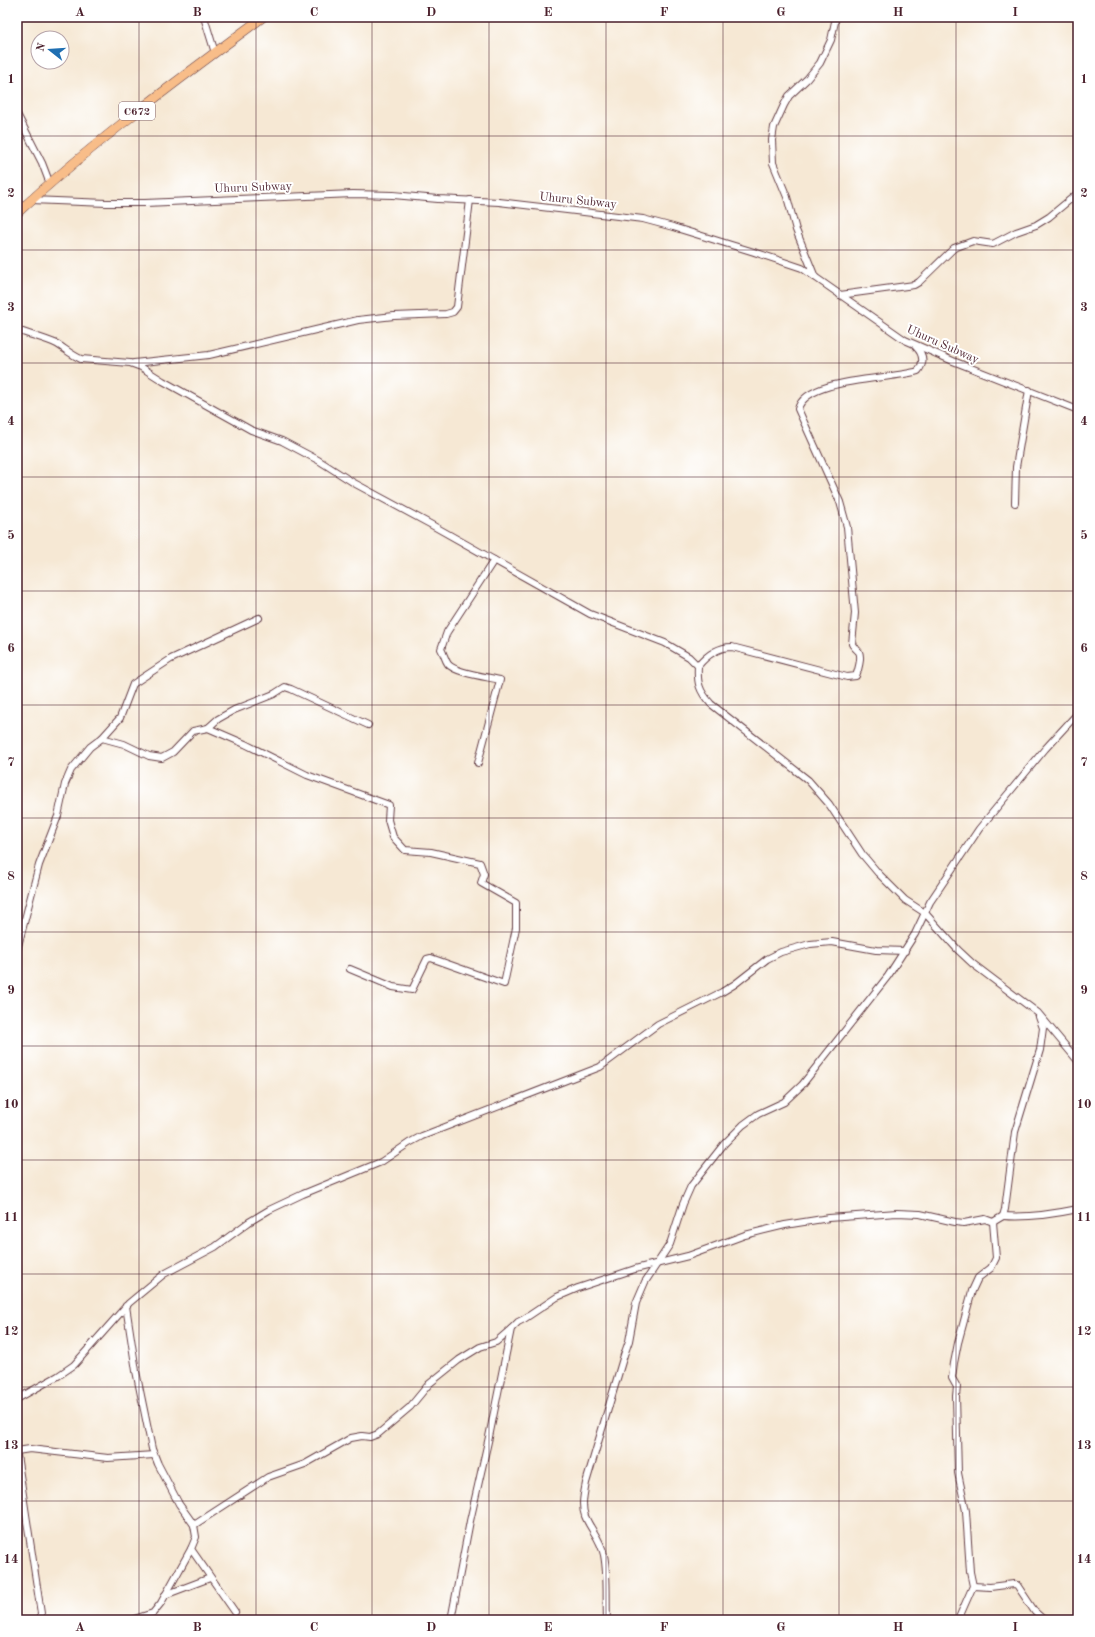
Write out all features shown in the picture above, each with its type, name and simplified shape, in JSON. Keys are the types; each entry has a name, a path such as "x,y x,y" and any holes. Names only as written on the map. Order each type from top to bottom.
{"main road":[{"name":"C672","path":"17,213 143,107 263,17"}],"street":[{"path":"204,17 214,53"},
{"path":"815,277 796,230 784,188 775,168 772,140 774,127 789,96 807,79 820,63 831,40 836,17"},
{"path":"17,114 42,163 50,184"},
{"path":"840,296 914,285 954,248 973,241 993,244 1016,232 1036,225 1049,217 1078,193"},
{"name":"Uhuru Subway","path":"32,200 145,203 353,194 393,195 438,200 499,202 613,215 655,222 790,263 815,277 894,334 916,345 1078,410"},
{"path":"17,330 46,339 74,356 82,359 130,363 209,355 358,320 388,316 446,314 453,312 457,307 470,200"},
{"path":"916,345 922,356 922,366 918,371 819,389 804,398 798,408 840,502 847,527 855,613 852,644 860,656 856,676 847,677 732,647 716,650 706,657 698,666 698,685 703,695 711,704 808,780 829,804 862,854 878,873 906,900 924,913 973,964 1038,1013 1078,1061"},
{"path":"130,363 141,367 163,381 251,430 282,441 318,460 354,483 590,614 665,644 689,657 698,666"},
{"path":"1016,503 1016,467 1028,390"},
{"path":"478,763 500,680 480,675 467,674 449,665 441,649 448,632 494,560"},
{"path":"17,950 39,865 58,816 65,784 71,770 86,752 102,738 120,718 133,684 171,659 259,618"},
{"path":"102,738 124,744 149,756 162,758 173,752 193,731 208,728 218,719 239,707 274,694 285,687 368,725"},
{"path":"607,1620 604,1557 599,1539 585,1516 583,1500 586,1483 629,1342 636,1303 645,1282 670,1244 689,1190 701,1172 724,1144 743,1125 758,1114 784,1102 798,1090 883,983 905,950 936,893 954,868 978,829 1051,742 1078,714"},
{"path":"208,728 245,744 307,775 389,805 388,820 393,837 405,850 431,852 480,863 484,874 481,883 516,903 516,928 504,984 431,958 427,959 412,990 394,986 350,970"},
{"path":"17,1399 58,1376 74,1365 126,1306 164,1274 215,1247 257,1217 303,1194 381,1162 422,1136 600,1067 658,1024 722,992 774,955 810,944 832,942 876,950 905,950"},
{"path":"1003,1216 1006,1204 1008,1177 1015,1132 1041,1044 1043,1028 1038,1013"},
{"path":"993,1222 1003,1216 1027,1216 1078,1209"},
{"path":"194,1525 268,1477 305,1464 351,1438 362,1436 370,1437 378,1434 410,1407 429,1384 459,1360 480,1347 496,1342 518,1322 562,1294 624,1273 688,1256 752,1233 785,1225 829,1218 911,1214 920,1214 964,1223 985,1219 993,1222"},
{"path":"958,1620 973,1586 970,1572 966,1511 958,1473 957,1387 952,1378 958,1343 972,1291 978,1278 991,1268 996,1258 993,1222"},
{"path":"126,1306 136,1370 154,1455 179,1504 194,1525 196,1537 166,1595 153,1613 149,1617 131,1620"},
{"path":"451,1620 470,1521 490,1438 511,1329"},
{"path":"17,1451 30,1449 108,1458 154,1455"},
{"path":"17,1455 42,1620"},
{"path":"191,1549 234,1612"},
{"path":"166,1595 210,1578"},
{"path":"973,1586 990,1587 1014,1584 1017,1585 1035,1612 1044,1620"}]}
